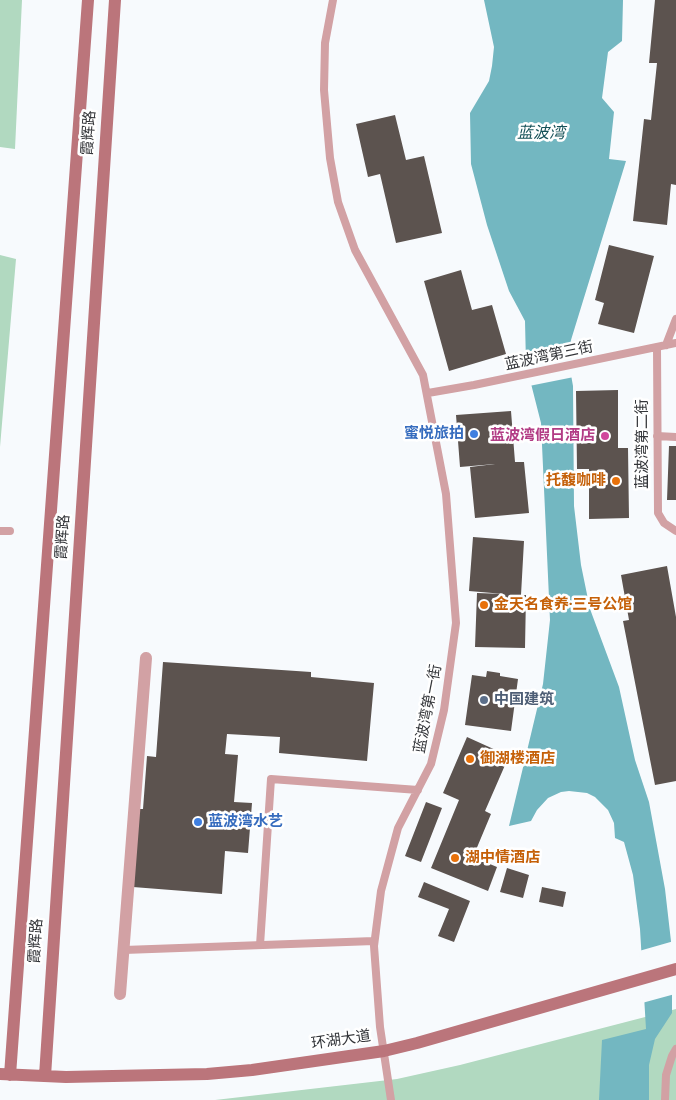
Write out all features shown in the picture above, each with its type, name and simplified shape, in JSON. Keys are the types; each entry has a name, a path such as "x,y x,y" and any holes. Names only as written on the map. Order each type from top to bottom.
{"street":[{"name":"霞辉路","path":"5,1075 88,0"},
{"name":"霞辉路","path":"45,1076 115,0"},
{"path":"120,994 146,658"},
{"name":"环湖大道","path":"5,1075 207,1074 252,1070 384,1051 676,969"}],"lane":[{"name":"蓝波湾第一街","path":"332,0 325,43 324,90 330,158 338,202 355,250 423,375 446,494 456,623 444,710 431,764 398,828 381,891 374,941 380,1027 391,1100"},
{"path":"666,345 676,319"},
{"name":"蓝波湾第三街","path":"428,393 676,343"},
{"name":"蓝波湾第二街","path":"657,347 658,513 664,523 676,531"},
{"path":"657,436 676,437"},
{"path":"0,531 10,531"},
{"path":"260,945 271,779 418,790"},
{"path":"124,950 374,941"},
{"path":"665,1100 666,1075 676,1049"}],"green space":[{"path":"0,0 22,0 15,149 0,147"},
{"path":"0,255 16,259 0,447"},
{"path":"676,1009 676,1100 215,1100 397,1079 460,1065"}],"water":[{"name":"蓝波湾","path":"484,0 623,0 622,41 608,52 602,98 614,112 609,159 626,161 571,340 568,358 573,386 574,506 581,565 590,609 619,687 635,760 649,802 665,889 672,950 672,1013 655,1039 649,1065 649,1100 599,1100 602,1040 646,1029 640,929 633,875 624,842 615,838 614,823 608,810 595,797 587,793 561,792 548,798 537,810 531,821 509,826 543,684 550,620 541,423 526,364 525,321 509,291 487,225 471,164 470,113 489,81 494,47"}],"pier":[{"path":"571,356 574,377 529,386 524,365"},
{"path":"674,941 675,994 642,1003 639,951"}],"building":[{"path":"655,0 676,0 676,185 671,184 667,225 633,221 644,119 651,120 657,63 649,63"},
{"path":"395,115 406,160 424,156 442,233 396,243 380,174 368,177 356,124"},
{"path":"609,245 654,256 634,333 598,324 604,303 595,300"},
{"path":"461,270 472,310 492,305 506,354 449,371 424,281"},
{"path":"618,390 618,448 628,448 629,518 589,519 589,469 577,469 576,391"},
{"path":"511,411 515,462 524,462 529,513 475,518 470,467 495,464 460,467 456,415"},
{"path":"669,446 676,446 676,500 667,500"},
{"path":"473,537 524,541 521,595 526,595 525,648 475,647 477,593 504,594 469,591"},
{"path":"667,566 676,617 676,781 655,785 623,621 629,620 621,575"},
{"path":"163,662 311,672 311,677 374,683 367,761 279,753 280,737 227,734 225,754 238,755 234,802 252,803 248,853 225,851 222,894 133,887 139,809 143,809 147,756 156,757"},
{"path":"487,671 500,673 500,676 518,679 511,731 465,725 472,675 486,677"},
{"path":"467,737 509,756 485,811 491,814 473,857 497,867 488,891 431,868 459,800 443,793"},
{"path":"426,802 442,808 421,862 405,856"},
{"path":"507,868 529,875 523,898 500,892"},
{"path":"424,882 470,901 454,942 438,936 449,909 418,897"},
{"path":"542,887 566,892 563,907 539,902"}],"place":[{"name":"蜜悦旅拍","path":"474,434"},
{"name":"蓝波湾假日酒店","path":"605,436"},
{"name":"托馥咖啡","path":"616,481"},
{"name":"金天名食养·三号公馆","path":"484,605"},
{"name":"中国建筑","path":"484,700"},
{"name":"御湖楼酒店","path":"470,759"},
{"name":"蓝波湾水艺","path":"198,822"},
{"name":"湖中情酒店","path":"455,858"}]}
